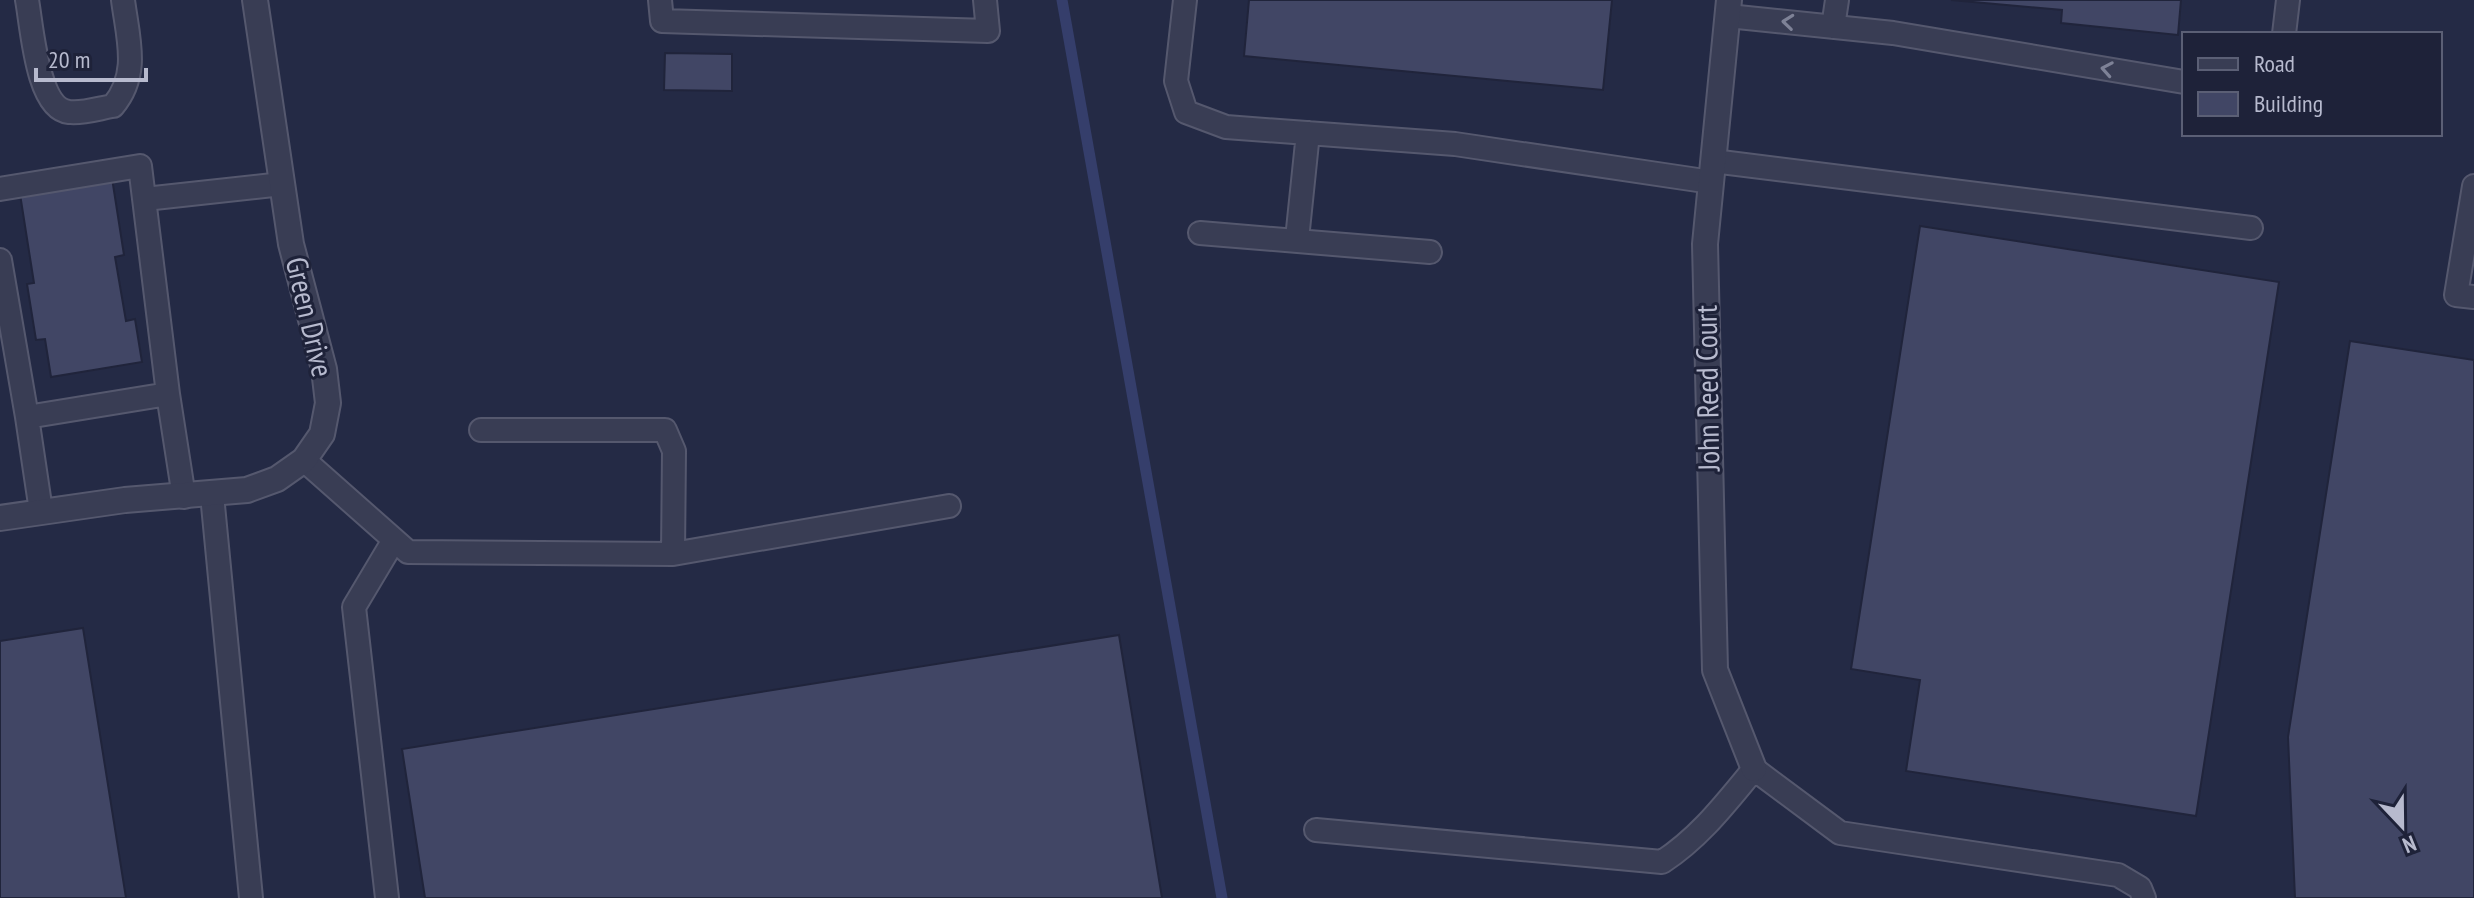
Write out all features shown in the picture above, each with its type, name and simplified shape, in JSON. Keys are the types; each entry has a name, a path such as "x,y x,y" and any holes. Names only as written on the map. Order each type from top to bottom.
{"street":[{"name":"Green Drive","path":"0,518 247,490 277,479 304,460 322,434 328,403 324,369 298,279 255,0"},
{"name":"John Reed Court","path":"1728,8 1705,244 1715,670 1754,769"}],"lane":[{"path":"27,0 45,94 54,107 69,112 113,106 126,91 132,67 123,0"},
{"path":"660,0 662,21 988,31 985,0"},
{"path":"1185,0 1176,81 1186,112 1226,127 1455,144 2251,228"},
{"path":"1833,27 1837,0"},
{"path":"2284,32 2288,0"},
{"path":"1728,8 2182,82"},
{"path":"1297,239 1308,133"},
{"path":"0,189 140,166 184,497"},
{"path":"145,199 282,184"},
{"path":"2474,186 2456,295 2474,297"},
{"path":"1200,233 1430,252"},
{"path":"0,260 41,511"},
{"path":"27,417 168,394"},
{"path":"481,430 665,430 674,451 673,554"},
{"path":"304,460 408,552 673,554 949,506"},
{"path":"212,495 251,898"},
{"path":"387,898 354,607 394,540"},
{"path":"1316,830 1662,862 1702,830 1754,769 1840,833 2118,875 2140,888 2144,898"}],"building":[{"path":"1249,0 1612,0 1603,90 1244,56"},
{"path":"1951,0 2181,0 2178,35 2061,23 2062,10"},
{"path":"665,53 732,54 732,91 664,90"},
{"path":"112,178 124,255 115,257 126,321 135,319 142,362 51,377 45,339 36,340 27,284 34,283 20,194"},
{"path":"1920,226 2279,282 2196,816 1906,771 1920,680 1851,669"},
{"path":"2350,341 2474,360 2474,898 2295,898 2288,737"},
{"path":"83,628 126,898 0,898 0,641"},
{"path":"1119,635 1162,898 425,898 402,749"}],"waterway":[{"path":"1062,0 1222,898"}]}
